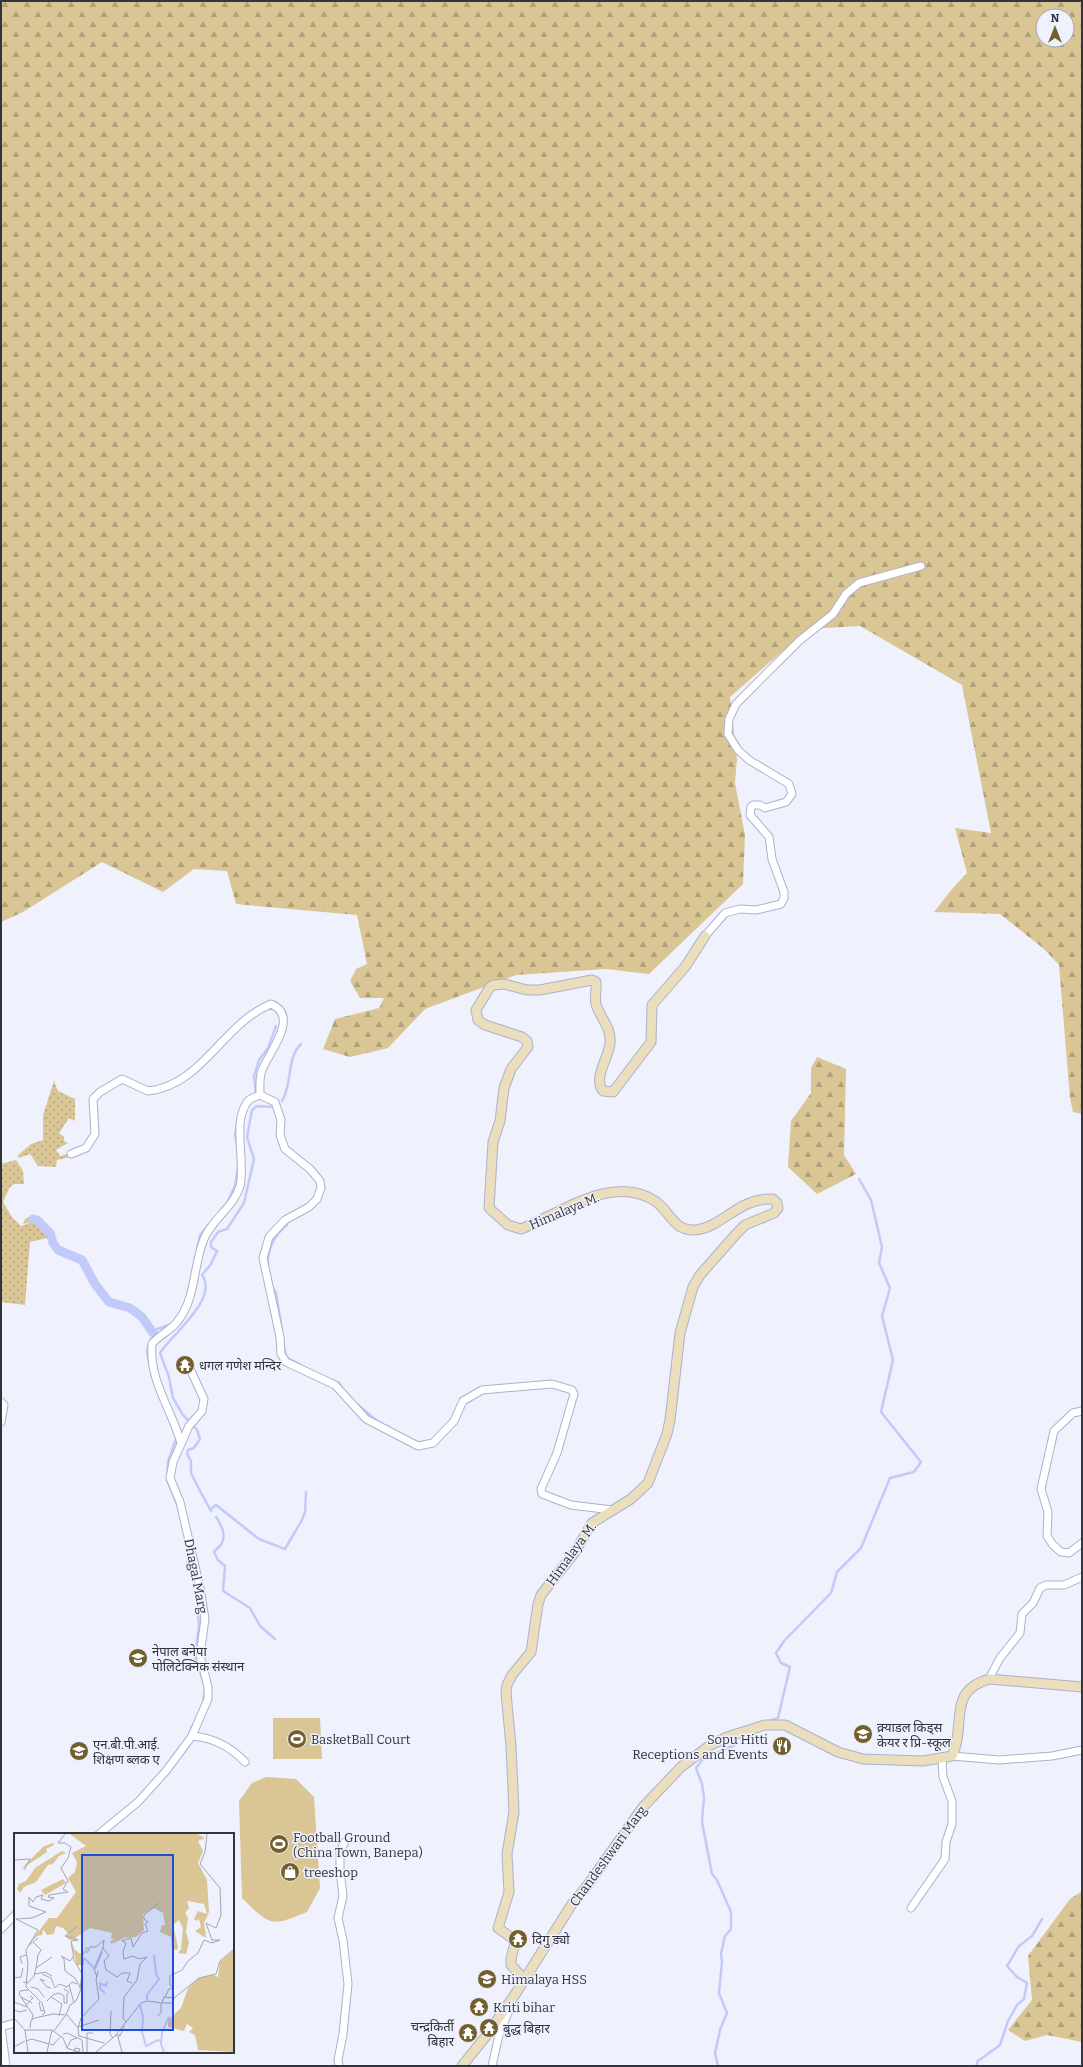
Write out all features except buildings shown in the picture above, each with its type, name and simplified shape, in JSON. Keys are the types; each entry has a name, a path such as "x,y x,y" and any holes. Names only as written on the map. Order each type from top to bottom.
{"street":[{"path":"705,936 725,912 740,909 766,908 781,904 784,898 784,892 772,859 769,837 750,815 750,810 754,805 760,805 765,808 786,802 792,794 792,788 783,780 749,760 738,750 728,734 729,719 736,704 799,641 833,614 846,594 859,583 921,566"},
{"name":"Himalaya M.","path":"525,1980 513,1970 511,1965 510,1959 515,1943 512,1938 498,1928 509,1892 507,1854 514,1812 511,1746 506,1693 507,1685 512,1675 531,1652 538,1604 541,1595 576,1552 592,1523 641,1491 648,1483 670,1420 680,1333 693,1287 700,1276 737,1233 746,1225 774,1213 778,1208 777,1203 773,1199 753,1202 706,1227 696,1230 688,1230 672,1222 656,1202 645,1196 633,1193 612,1192 593,1197 521,1229 508,1225 489,1208 493,1142 500,1121 506,1077 510,1069 526,1052 528,1048 527,1041 522,1037 482,1024 476,1017 476,1010 487,990 494,985 499,984 527,990 540,990 586,980 596,982 595,1002 607,1026 610,1042 599,1080 599,1086 602,1091 613,1092 651,1042 652,1005 685,967 705,936"},
{"path":"71,1154 86,1148 95,1134 93,1099 100,1092 122,1079 148,1092 175,1085 201,1065 252,1012 271,1004 279,1008 284,1016 282,1032 262,1072 259,1083 260,1094"},
{"path":"260,1094 275,1102 281,1120 280,1135 285,1149 310,1169 320,1181 320,1188 317,1198 309,1207 285,1220 269,1237 263,1258 280,1337 281,1354 286,1362 335,1385 366,1418 418,1446 433,1443 454,1421 463,1401 482,1390 552,1384 572,1390 574,1394 556,1453 541,1488 542,1494 571,1505 612,1510"},
{"path":"181,1443 172,1415 157,1383 151,1360 152,1344 177,1322 188,1301 204,1239 210,1228 228,1209 240,1187 242,1169 240,1119 249,1100 260,1094"},
{"name":"Dhagal Marg","path":"109,1831 166,1771 192,1736 208,1699 208,1687 200,1655 205,1619 200,1588 180,1502 170,1478 173,1462 189,1426 202,1411 204,1399 191,1371"},
{"path":"1,1402 4,1405 1,1422"},
{"path":"1082,1411 1072,1413 1054,1431 1050,1441 1041,1488 1048,1512 1047,1536 1053,1545 1062,1552 1069,1553 1082,1543"},
{"path":"989,1679 1000,1658 1020,1633 1022,1614 1033,1603 1040,1588 1046,1585 1064,1585 1082,1576"},
{"path":"1082,1687 989,1679 975,1684 962,1697 957,1745 952,1756 999,1760 1052,1756 1082,1750"},
{"name":"Chandeshwari Marg","path":"462,2066 516,1994 572,1904 587,1886 643,1807 682,1767 709,1746 727,1737 765,1725 785,1725 838,1752 863,1759 923,1761 942,1759 952,1756"},
{"path":"192,1736 209,1737 237,1753 245,1762"},
{"path":"910,1908 945,1859 946,1842 952,1824 952,1801 944,1777 942,1759"},
{"path":"339,2066 338,2060 343,2034 348,1984 343,1940 338,1918 343,1896 340,1870 340,1851 344,1842"},
{"path":"1,1929 14,1916"},
{"path":"492,2066 499,2034 516,1994"},
{"path":"6,2066 1,2027 14,2023"}],"green space":[{"path":"1,1 1082,1 1082,1114 1073,1112 1070,1098 1059,965 1044,949 1000,914 934,912 967,873 955,828 991,833 962,685 860,626 808,629 730,697 737,760 735,783 745,835 743,884 649,974 606,969 516,975 425,1009 388,1048 350,1057 323,1049 335,1019 379,1008 384,998 360,998 350,981 356,969 367,964 357,915 236,904 227,871 194,869 163,892 102,862 23,912 1,922"},
{"path":"817,1057 846,1069 844,1155 856,1174 817,1194 788,1167 791,1121 811,1093 811,1068"},
{"path":"54,1081 58,1091 75,1099 75,1121 69,1118 59,1133 64,1137 64,1141 68,1143 56,1150 60,1156 71,1153 75,1156 57,1160 56,1167 38,1166 30,1154 19,1158 18,1155 31,1144 43,1140 43,1115"},
{"path":"16,1160 23,1171 24,1184 14,1184 10,1187 3,1202 12,1217 21,1226 35,1221 23,1224 25,1219 33,1215 42,1219 54,1232 56,1243 74,1255 78,1254 82,1257 80,1261 70,1259 53,1247 47,1238 30,1242 25,1305 1,1302 1,1164"},
{"name":"BasketBall Court","path":"273,1718 320,1718 322,1759 273,1759"},
{"name":"Football Ground (China Town, Banepa)","path":"266,1777 296,1779 314,1797 320,1888 307,1912 278,1922 265,1919 242,1898 239,1801 252,1783"},
{"path":"1082,1891 1082,2042 1047,2035 1025,2041 1008,2030 1032,2000 1028,1956 1070,1899"}],"waterway":[{"path":"255,1095 254,1076 259,1060 268,1048 276,1026"},
{"path":"282,1101 288,1087 293,1057 301,1044"},
{"path":"191,1423 183,1415 173,1398 169,1377 160,1353 192,1316 199,1305 204,1295 206,1284 202,1275 211,1264 217,1251 211,1247 211,1242 218,1232 227,1229 244,1203 254,1159 247,1137 252,1110 257,1106 273,1107"},
{"path":"238,1121 235,1135 238,1148"},
{"path":"227,1203 235,1186 238,1167"},
{"path":"769,1721 778,1718 790,1667 781,1663 776,1653 784,1641 831,1593 837,1572 861,1548 890,1478 914,1472 921,1462 881,1412 893,1360 882,1316 890,1288 879,1263 882,1247 871,1200 859,1179"},
{"path":"33,1219 37,1220 50,1233 53,1243 58,1250 82,1260 95,1284 109,1302 130,1308 142,1317 153,1333"},
{"path":"197,1249 200,1235 209,1224"},
{"path":"268,1266 272,1243 278,1233 287,1225"},
{"path":"190,1284 195,1258"},
{"path":"273,1288 276,1293 282,1330"},
{"path":"153,1333 155,1330 171,1324"},
{"path":"151,1339 147,1351 152,1377"},
{"path":"284,1347 286,1357 301,1365"},
{"path":"332,1380 339,1383 344,1391"},
{"path":"351,1399 377,1421"},
{"path":"192,1424 197,1430 200,1439 194,1448 188,1450 187,1454 191,1461 191,1473 211,1511"},
{"path":"176,1439 168,1462 167,1480 178,1507"},
{"path":"211,1509 216,1505 259,1539 285,1549 305,1512 306,1492"},
{"path":"216,1517 223,1534 223,1542 214,1552 218,1560 225,1566 223,1591 250,1608 260,1626 275,1639"},
{"path":"187,1545 188,1564 194,1577"},
{"path":"196,1584 199,1627 195,1656 205,1688 203,1702"},
{"path":"191,1728 195,1722"},
{"path":"718,2066 715,2053 720,2030 727,2013 719,1993 722,1962 721,1954 725,1936 731,1929 731,1912 717,1880 712,1874 702,1822 704,1797 702,1784 696,1768 703,1759 735,1745"},
{"path":"976,2066 978,2061 1000,2045 1008,2021 1017,2005 1024,1999 1027,1983 1017,1977 1007,1966 1019,1946 1032,1936 1042,1919"}],"place":[{"name":"धगल गणेश मन्दिर","path":"185,1365"},
{"name":"नेपाल बनेपा पोलिटेक्निक संस्थान","path":"138,1658"},
{"name":"क्र्याडल किड्स केयर र प्रि-स्कूल","path":"863,1734"},
{"name":"BasketBall Court","path":"297,1739"},
{"name":"Sopu Hitti Receptions and Events","path":"782,1746"},
{"name":"एन.बी.पी.आई. शिक्षण ब्लक ए","path":"79,1751"},
{"name":"Football Ground (China Town, Banepa)","path":"279,1844"},
{"name":"treeshop","path":"290,1872"},
{"name":"दिगु ड्यो","path":"518,1939"},
{"name":"Himalaya HSS","path":"487,1979"},
{"name":"Kriti bihar","path":"479,2007"},
{"name":"बुद्ध बिहार","path":"489,2028"},
{"name":"चन्द्रकिर्ती बिहार","path":"468,2033"}]}
